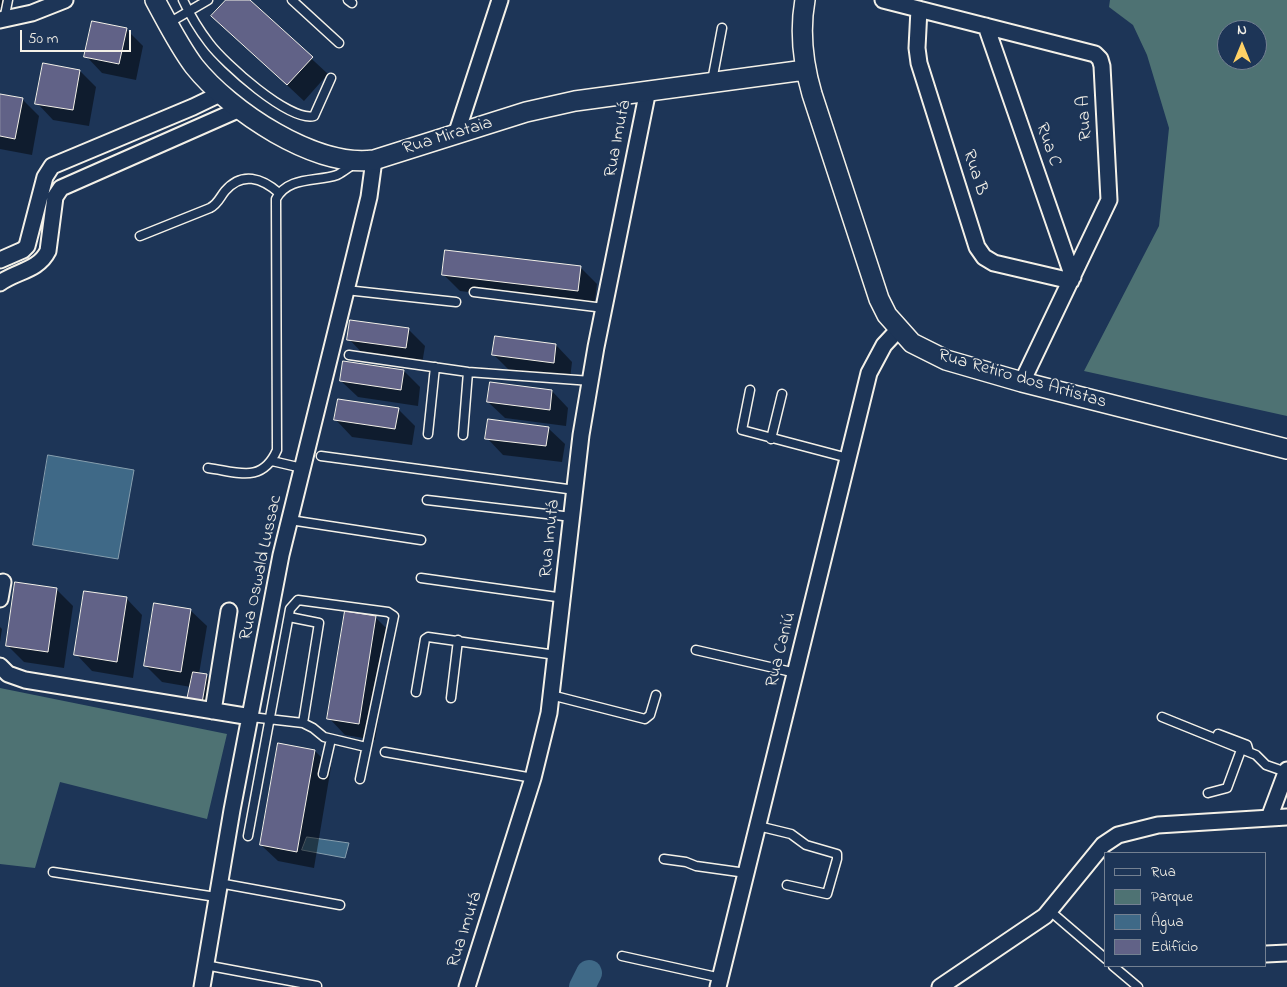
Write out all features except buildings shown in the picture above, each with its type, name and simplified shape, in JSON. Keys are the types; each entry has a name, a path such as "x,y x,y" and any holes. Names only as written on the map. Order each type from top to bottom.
{"street":[{"path":"2,20 32,13 65,0"},
{"path":"156,0 168,24 194,65 220,94 240,109 301,145 332,156 366,161"},
{"path":"456,135 500,0"},
{"name":"Rua Retiro dos Artistas","path":"804,0 801,42 805,70 879,299 886,315 898,330 912,343 928,353 946,360 1022,382 1287,449"},
{"name":"Rua A","path":"882,0 1095,54 1100,59 1102,66 1109,200 1022,382"},
{"name":"Rua B","path":"919,9 917,48 919,62 977,246 984,257 994,264 1072,279"},
{"name":"Rua C","path":"986,26 1072,279"},
{"name":"Rua Mirataia","path":"366,161 526,112 575,101 805,70"},
{"name":"Rua Imutá","path":"467,987 533,778 552,695 582,435 604,308 648,90"},
{"path":"0,260 23,250 27,246 45,178 52,166 193,108 220,94"},
{"path":"0,283 36,266 44,258 48,251 55,197 61,188 240,109"},
{"name":"Rua Oswald Lussac","path":"202,987 204,965 218,890 290,520 369,197 366,161"},
{"name":"Rua Caniú","path":"720,982 869,373 884,344 898,330"},
{"path":"0,599 4,582"},
{"path":"212,712 229,611"},
{"path":"0,666 8,674 25,680 251,717"},
{"path":"1269,818 1287,771"},
{"path":"940,987 1050,911 1103,845 1118,835 1158,825 1287,817"},
{"path":"1267,954 1287,953"}],"lane":[{"path":"2,20 8,0"},
{"path":"183,0 189,13 210,44 263,94 297,115 314,116 331,78"},
{"path":"168,24 208,0"},
{"path":"292,0 339,43"},
{"path":"712,82 722,28"},
{"path":"208,468 249,473 261,472 272,461 278,437 276,205 279,193 303,180 336,175 366,161"},
{"path":"140,236 216,205 234,181 255,178 269,184 279,193"},
{"path":"346,290 456,302"},
{"path":"474,292 604,308"},
{"path":"350,355 468,372 591,381"},
{"path":"428,434 435,367"},
{"path":"463,435 468,372"},
{"path":"750,390 742,430 770,439 848,458"},
{"path":"770,439 782,394"},
{"path":"321,456 575,490"},
{"path":"272,461 302,468"},
{"path":"427,500 572,517"},
{"path":"290,520 421,540"},
{"path":"421,578 564,598"},
{"path":"248,836 289,617 293,604 298,600 388,612 394,616 360,780"},
{"path":"289,617 319,623 304,723"},
{"path":"416,692 425,639 428,637 556,656"},
{"path":"451,698 458,640"},
{"path":"696,650 796,673"},
{"path":"256,690 274,694"},
{"path":"552,695 644,719 650,715 656,694"},
{"path":"251,717 304,723 324,737 366,747"},
{"path":"1162,717 1259,756 1266,765 1287,771"},
{"path":"1208,793 1227,788 1247,745 1218,734"},
{"path":"323,774 331,739"},
{"path":"385,752 533,778"},
{"path":"758,826 791,834 806,845 836,854 836,867 827,894 787,885"},
{"path":"664,859 686,862 696,866 746,873"},
{"path":"53,872 340,905"},
{"path":"1050,911 1104,957"},
{"path":"622,956 720,982"},
{"path":"204,965 317,986"},
{"path":"1114,967 1138,987"}],"green space":[{"path":"1110,0 1287,0 1287,416 1084,371 1159,226 1169,128 1147,55 1133,25 1109,7"},
{"path":"0,688 227,734 207,819 60,782 35,868 0,864"}],"water":[{"path":"48,455 134,470 118,559 33,545"},
{"path":"307,837 349,843 345,858 302,850"}],"waterway":[{"path":"582,987 589,973"}]}
